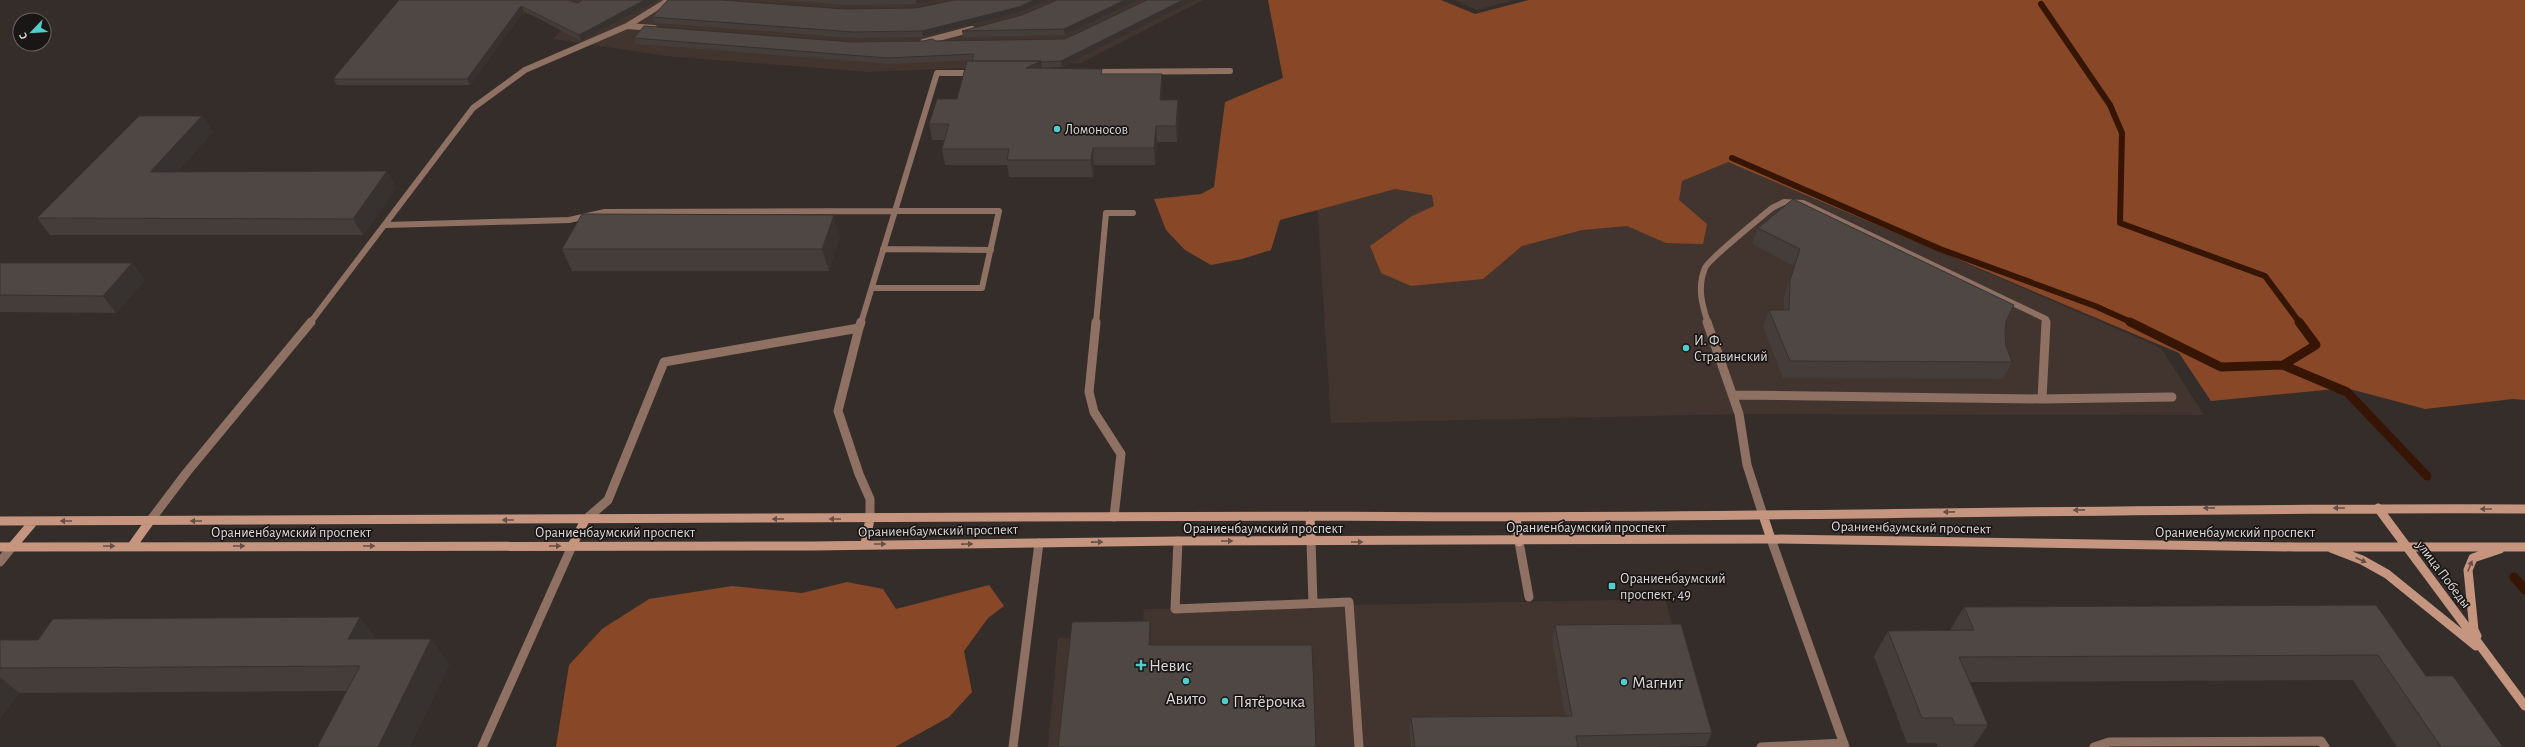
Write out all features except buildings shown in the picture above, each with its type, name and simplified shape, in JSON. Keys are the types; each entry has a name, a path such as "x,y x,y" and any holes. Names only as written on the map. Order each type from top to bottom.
{"main road":[{"name":"улица Победы","path":"2378,508 2488,656"},
{"name":"Ораниенбаумский проспект","path":"0,520 870,519 1114,516 1516,518 2133,509 2525,509"},
{"path":"1763,515 1771,539"},
{"path":"1310,516 1311,542"},
{"path":"1516,518 1519,542"},
{"path":"865,544 870,519"},
{"path":"12,547 34,520"},
{"path":"572,546 585,520"},
{"path":"132,546 150,521"},
{"name":"Ораниенбаумский проспект","path":"0,547 1519,542 1771,539 2525,547"},
{"path":"2325,546 2362,560 2387,574 2488,656"},
{"path":"2506,547 2474,558 2468,570 2474,630 2488,656 2525,706"}],"lane":[{"path":"150,521 187,472 285,355 386,225 473,108 525,70 627,26 669,0"},
{"path":"627,26 665,29"},
{"path":"924,42 976,28"},
{"path":"916,42 955,41"},
{"path":"1085,72 1230,71"},
{"path":"870,519 870,499 859,474 838,411 859,328 937,73 984,73"},
{"path":"1763,515 1747,465 1739,414 1701,301 1700,288 1705,267 1772,208 1784,202 1804,203 2046,319 2042,399"},
{"path":"386,225 569,220 605,212 999,211 982,288 872,288"},
{"path":"1114,516 1121,454 1094,412 1089,392 1106,213 1134,213"},
{"path":"884,249 991,250"},
{"path":"585,520 608,500 664,362 859,328"},
{"path":"1732,395 2042,399 2172,397"},
{"path":"1761,747 1845,745 1771,539"},
{"path":"1178,542 1175,609 1348,602 1359,747"},
{"path":"1311,542 1313,603"},
{"path":"1519,542 1529,597"},
{"path":"1013,747 1039,543"},
{"path":"482,747 572,546"},
{"path":"0,562 12,547"},
{"path":"2094,747 2109,742 2321,740 2325,747"}],"shaded area":[{"path":"476,0 1203,0 1081,63 868,72 667,56 553,39 566,25"},
{"path":"1268,0 1441,0 1475,14 1529,0 2525,0 2525,400 2513,399 2425,409 2346,388 2211,401 2179,353 1728,162 1682,181 1679,200 1707,224 1703,244 1666,243 1627,226 1582,230 1522,246 1483,279 1411,286 1381,273 1370,246 1412,216 1434,206 1432,195 1395,189 1280,220 1271,250 1242,259 1211,265 1185,250 1166,230 1154,199 1201,194 1214,187 1225,102 1283,78"},
{"path":"1454,0 1515,0 1477,10"},
{"path":"1731,162 2161,348 2204,415 1739,414 1331,423 1316,185"},
{"path":"847,582 883,589 896,609 989,585 1004,606 988,618 964,651 972,692 949,717 895,747 556,747 569,665 602,629 649,599 732,586 802,593"},
{"path":"1665,599 1706,746 1048,747 1058,638 1142,636 1144,609"}],"waterway":[{"path":"2041,4 2110,105 2122,133 2120,223 2265,276 2300,323"},
{"path":"1732,158 1940,249 2095,306 2133,323"},
{"path":"2130,322 2221,367 2283,365"},
{"path":"2283,365 2316,345 2299,322"},
{"path":"2283,365 2347,392 2427,476"},
{"path":"2514,577 2525,590"}],"place":[{"name":"Ломоносов","path":"1057,129"},
{"name":"И. Ф. Стравинский","path":"1686,348"},
{"name":"Ораниенбаумский проспект, 49","path":"1612,586"},
{"name":"Невис","path":"1141,665"},
{"name":"Авито","path":"1186,681"},
{"name":"Магнит","path":"1624,682"},
{"name":"Пятёрочка","path":"1225,701"}]}
